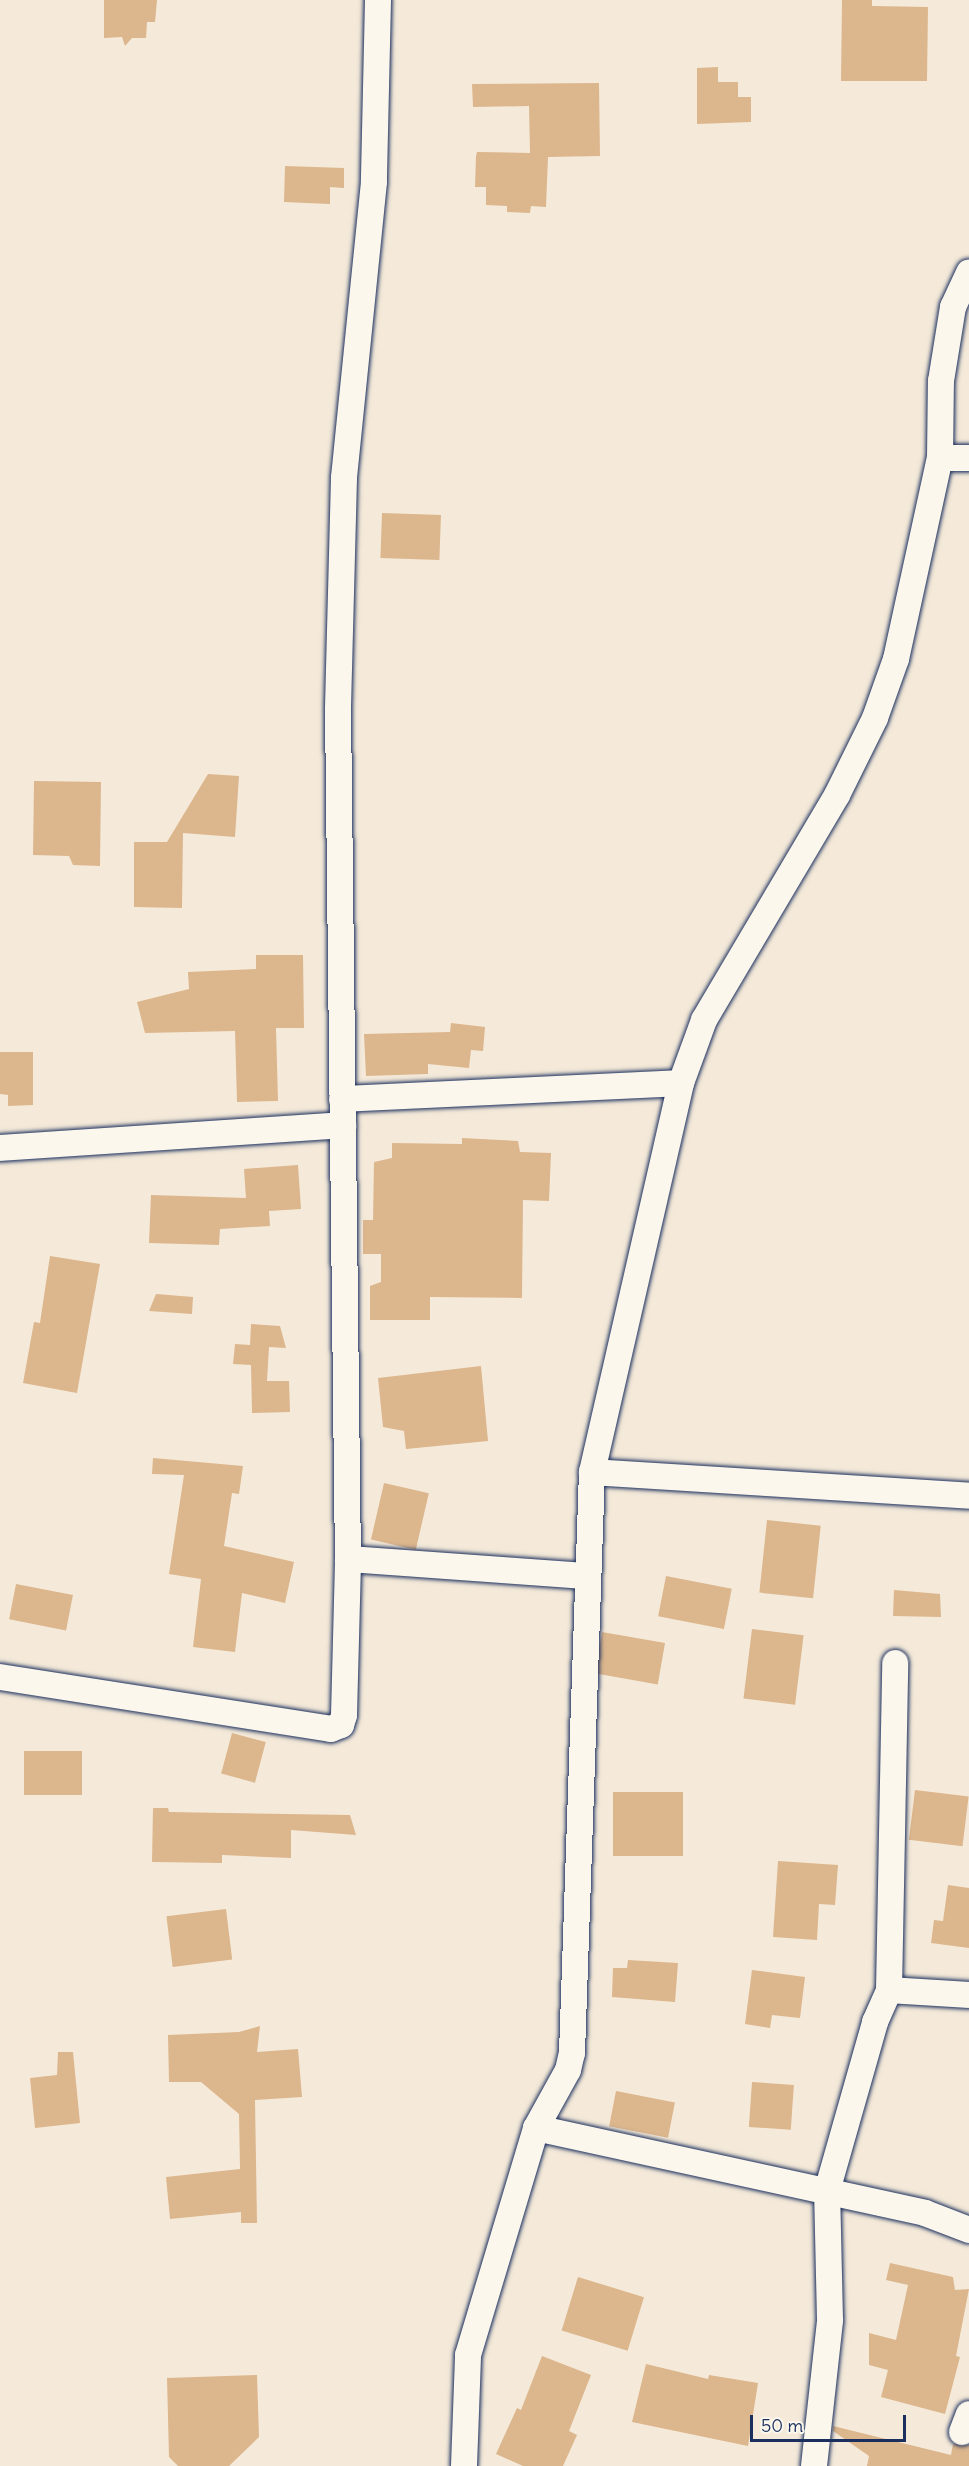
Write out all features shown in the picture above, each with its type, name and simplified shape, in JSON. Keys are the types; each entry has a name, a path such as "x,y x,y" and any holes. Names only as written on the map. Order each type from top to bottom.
{"street":[{"path":"0,1677 331,1729 341,1725 344,1715 348,1559 338,709 344,478 375,182 378,0"},
{"path":"464,2466 468,2355 536,2128 568,2070 572,2053 586,1576 592,1472 681,1083 704,1020 837,795 875,718 911,605 940,458 941,381 953,307 969,273"},
{"path":"940,458 969,458"},
{"path":"342,1099 681,1083"},
{"path":"0,1148 343,1125"},
{"path":"592,1472 969,1496"},
{"path":"348,1559 586,1576"},
{"path":"814,2466 830,2320 827,2191 875,2022 890,1990 895,1663"},
{"path":"890,1990 969,1995"},
{"path":"536,2128 925,2213 969,2230"}],"building":[{"path":"104,0 157,0 155,22 147,22 146,38 132,38 125,46 122,37 104,38"},
{"path":"842,0 872,0 872,6 928,7 927,81 841,81"},
{"path":"718,67 718,82 738,82 738,97 751,97 751,122 697,124 697,68"},
{"path":"599,83 600,156 548,157 546,207 531,206 530,213 507,212 507,206 486,205 486,187 475,187 477,152 530,153 529,106 473,107 472,84"},
{"path":"285,166 344,168 344,188 330,187 330,204 284,202"},
{"path":"382,513 441,515 439,560 380,558"},
{"path":"208,774 239,776 235,837 183,833 182,908 134,907 134,842 167,842"},
{"path":"34,781 101,782 100,866 73,865 69,856 33,855"},
{"path":"256,955 303,955 304,1028 276,1028 278,1101 237,1102 235,1031 145,1033 137,1002 189,989 188,972 256,969"},
{"path":"451,1023 485,1027 483,1051 471,1050 469,1068 428,1064 428,1074 366,1076 364,1034 450,1032"},
{"path":"0,1052 33,1052 33,1105 8,1106 8,1095 0,1094"},
{"path":"462,1138 518,1141 520,1152 551,1153 549,1201 523,1200 522,1298 430,1297 430,1320 370,1320 370,1286 381,1282 381,1254 363,1254 363,1220 373,1220 374,1162 392,1158 392,1143 462,1144"},
{"path":"298,1165 301,1209 269,1211 270,1226 220,1229 219,1245 149,1243 151,1195 246,1198 244,1169"},
{"path":"50,1256 100,1264 77,1393 23,1383 34,1322 40,1323"},
{"path":"156,1294 193,1297 192,1314 149,1311"},
{"path":"251,1324 280,1326 286,1348 269,1347 267,1381 289,1381 290,1412 252,1413 251,1365 233,1364 235,1344 250,1345"},
{"path":"481,1366 488,1441 406,1449 404,1431 383,1427 378,1378"},
{"path":"153,1458 243,1466 239,1494 232,1493 224,1546 294,1562 285,1603 242,1593 235,1652 193,1647 201,1579 169,1574 184,1475 152,1474"},
{"path":"384,1483 429,1493 416,1550 371,1540"},
{"path":"767,1520 821,1526 813,1598 759,1593"},
{"path":"666,1576 732,1589 724,1629 658,1616"},
{"path":"16,1584 73,1595 66,1630 9,1619"},
{"path":"894,1590 940,1594 941,1617 893,1616"},
{"path":"752,1629 804,1635 795,1705 743,1698"},
{"path":"602,1632 665,1643 658,1684 595,1673"},
{"path":"232,1733 266,1742 255,1783 221,1774"},
{"path":"24,1751 82,1751 82,1795 24,1795"},
{"path":"915,1790 969,1797 963,1846 909,1840"},
{"path":"613,1792 683,1792 683,1856 613,1856"},
{"path":"153,1808 168,1808 169,1812 350,1815 356,1835 291,1830 291,1858 222,1855 222,1863 152,1862"},
{"path":"778,1861 838,1865 835,1905 819,1904 817,1940 773,1937"},
{"path":"948,1885 969,1888 969,1948 931,1943 934,1920 943,1921"},
{"path":"226,1909 232,1960 173,1967 166,1916"},
{"path":"628,1960 678,1963 675,2002 612,1997 613,1968 627,1968"},
{"path":"752,1970 805,1977 800,2018 772,2015 770,2028 745,2024"},
{"path":"260,2026 257,2052 298,2049 302,2097 255,2100 257,2223 241,2223 241,2212 170,2219 166,2177 240,2169 239,2114 201,2082 169,2082 168,2035 239,2032"},
{"path":"58,2052 73,2052 80,2123 35,2128 30,2078 57,2075"},
{"path":"752,2082 794,2085 791,2130 749,2127"},
{"path":"616,2091 675,2102 668,2138 609,2126"},
{"path":"890,2263 953,2277 955,2290 969,2289 956,2356 960,2357 945,2414 881,2397 888,2370 869,2365 869,2333 896,2340 908,2285 886,2280"},
{"path":"578,2277 644,2297 628,2351 562,2331"},
{"path":"542,2356 591,2375 569,2431 577,2435 563,2466 523,2466 496,2454 517,2408 521,2410"},
{"path":"646,2364 708,2379 709,2375 758,2383 748,2446 632,2422"},
{"path":"257,2375 259,2437 229,2466 178,2466 169,2457 167,2378"},
{"path":"833,2426 951,2455 953,2444 969,2445 969,2466 867,2466 869,2456 833,2431"}]}
